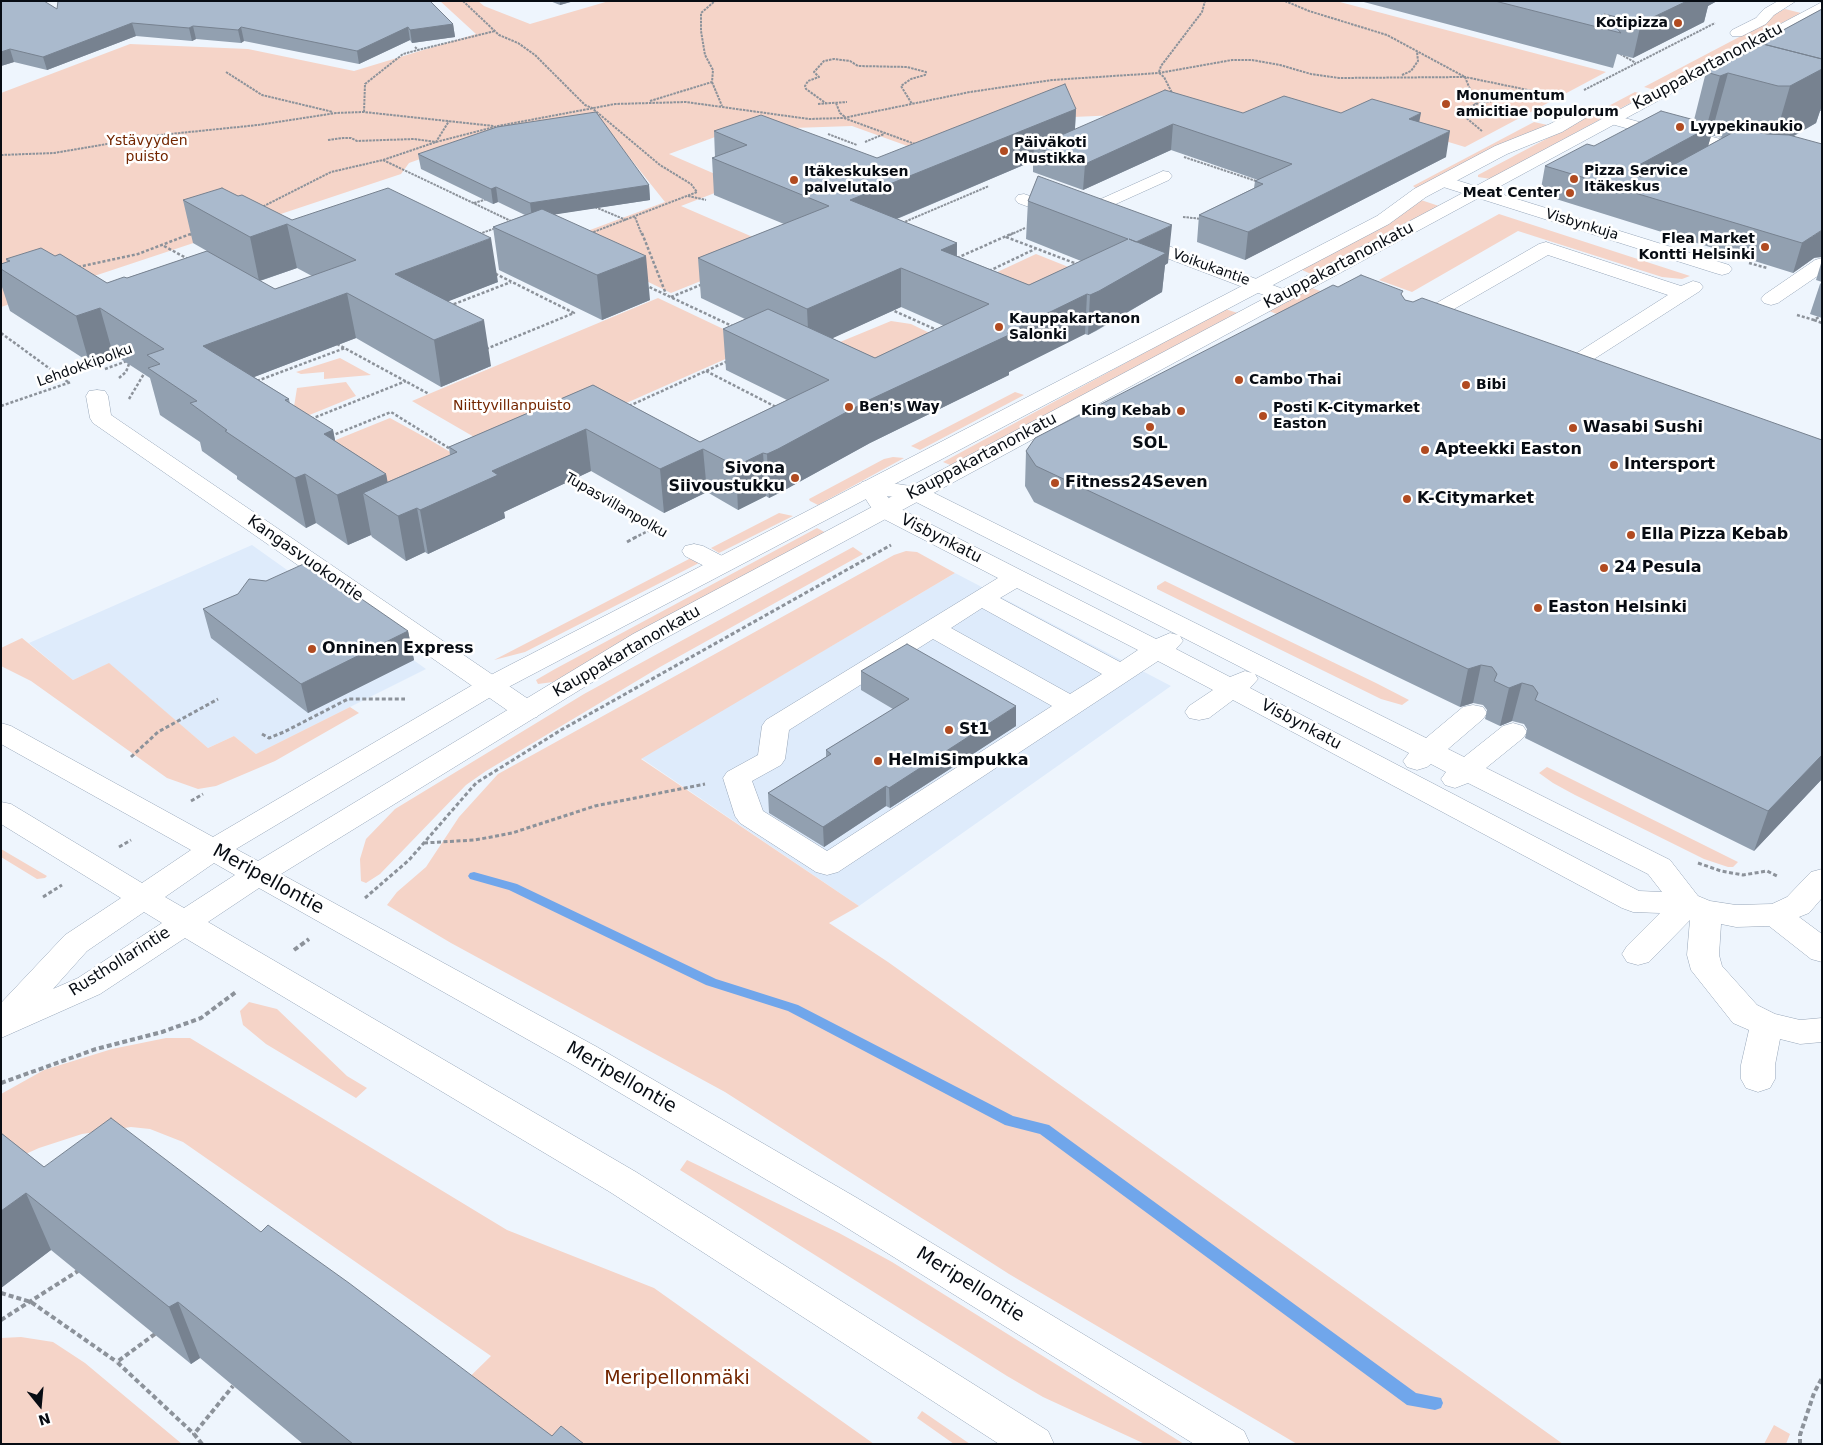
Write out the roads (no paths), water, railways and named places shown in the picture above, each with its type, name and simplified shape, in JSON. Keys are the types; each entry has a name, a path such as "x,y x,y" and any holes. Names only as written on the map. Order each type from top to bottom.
{"main road":[{"name":"Kauppakartanonkatu","path":"1725,39 1761,20 1769,12 1789,1"},
{"name":"Kauppakartanonkatu","path":"184,922 258,874 642,640 1822,6"},
{"name":"Kauppakartanonkatu","path":"144,897 214,849 490,686 1383,220 1405,202 1501,150 1556,128 1598,105"},
{"path":"1610,119 1726,151 1709,161"},
{"path":"1646,124 1760,155 1804,156 1822,161"},
{"path":"1068,215 1163,176"},
{"name":"Visbynkuja","path":"1443,181 1722,269 1682,293"},
{"name":"Voikukantie","path":"1024,199 1284,296"},
{"path":"1590,227 1610,216"},
{"path":"1153,246 1177,235"},
{"path":"1407,327 1546,248 1682,293"},
{"path":"1771,299 1822,264"},
{"path":"1601,374 1564,360 1682,293"},
{"path":"1434,313 1462,323"},
{"name":"Kangasvuokontie","path":"97,396 101,418 527,711"},
{"name":"Visbynkatu","path":"870,488 916,493 1467,769 1659,867 1696,908"},
{"name":"Visbynkatu","path":"870,488 884,510 1231,688 1633,901 1696,908 1736,916 1776,915 1798,905 1816,886"},
{"path":"694,551 721,565"},
{"path":"1017,577 776,726 771,759 737,778 750,816 827,865 1188,629"},
{"path":"982,598 1120,673"},
{"path":"932,628 1070,705"},
{"path":"1199,712 1231,688 1264,667"},
{"path":"1398,776 1473,713"},
{"name":"Meripellontie","path":"1,732 585,1056 828,1198 1230,1444"},
{"path":"1434,795 1513,732"},
{"path":"1,811 184,922 623,1182 1034,1444"},
{"name":"Rusthollarintie","path":"1,1025 76,942 144,897"},
{"path":"1638,954 1696,908 1707,970 1745,1014 1767,1024 1800,1032 1822,1030"},
{"path":"1776,915 1822,951"},
{"name":"Rusthollarintie","path":"1,1025 88,986 184,922"},
{"path":"1758,1079 1758,1065 1767,1024"}],"waterway":[{"path":"474,876 513,887 711,982 793,1008 1010,1121 1044,1129 1413,1400 1435,1403"}],"place":[{"name":"Kotipizza","path":"1678,23"},
{"name":"Monumentum amicitiae populorum","path":"1446,104"},
{"name":"Lyypekinaukio","path":"1680,127"},
{"name":"Päiväkoti Mustikka","path":"1004,151"},
{"name":"Pizza Service Itäkeskus","path":"1574,179"},
{"name":"Itäkeskuksen palvelutalo","path":"794,180"},
{"name":"Meat Center","path":"1570,193"},
{"name":"Flea Market Kontti Helsinki","path":"1765,247"},
{"name":"Kauppakartanon Salonki","path":"999,327"},
{"name":"Cambo Thai","path":"1239,380"},
{"name":"Bibi","path":"1466,385"},
{"name":"Ben's Way","path":"849,407"},
{"name":"King Kebab","path":"1181,411"},
{"name":"Posti K-Citymarket Easton","path":"1263,416"},
{"name":"SOL","path":"1150,427"},
{"name":"Wasabi Sushi","path":"1573,428"},
{"name":"Apteekki Easton","path":"1425,450"},
{"name":"Intersport","path":"1614,465"},
{"name":"Sivona Siivoustukku","path":"795,478"},
{"name":"Fitness24Seven","path":"1055,483"},
{"name":"K-Citymarket","path":"1407,499"},
{"name":"Ella Pizza Kebab","path":"1631,535"},
{"name":"24 Pesula","path":"1604,568"},
{"name":"Easton Helsinki","path":"1538,608"},
{"name":"Onninen Express","path":"312,649"},
{"name":"St1","path":"949,730"},
{"name":"HelmiSimpukka","path":"878,761"}],"park label":[{"name":"Ystävyyden puisto","path":"147,150"},
{"name":"Niittyvillanpuisto","path":"512,406"},
{"name":"Meripellonmäki","path":"677,1379"}]}
